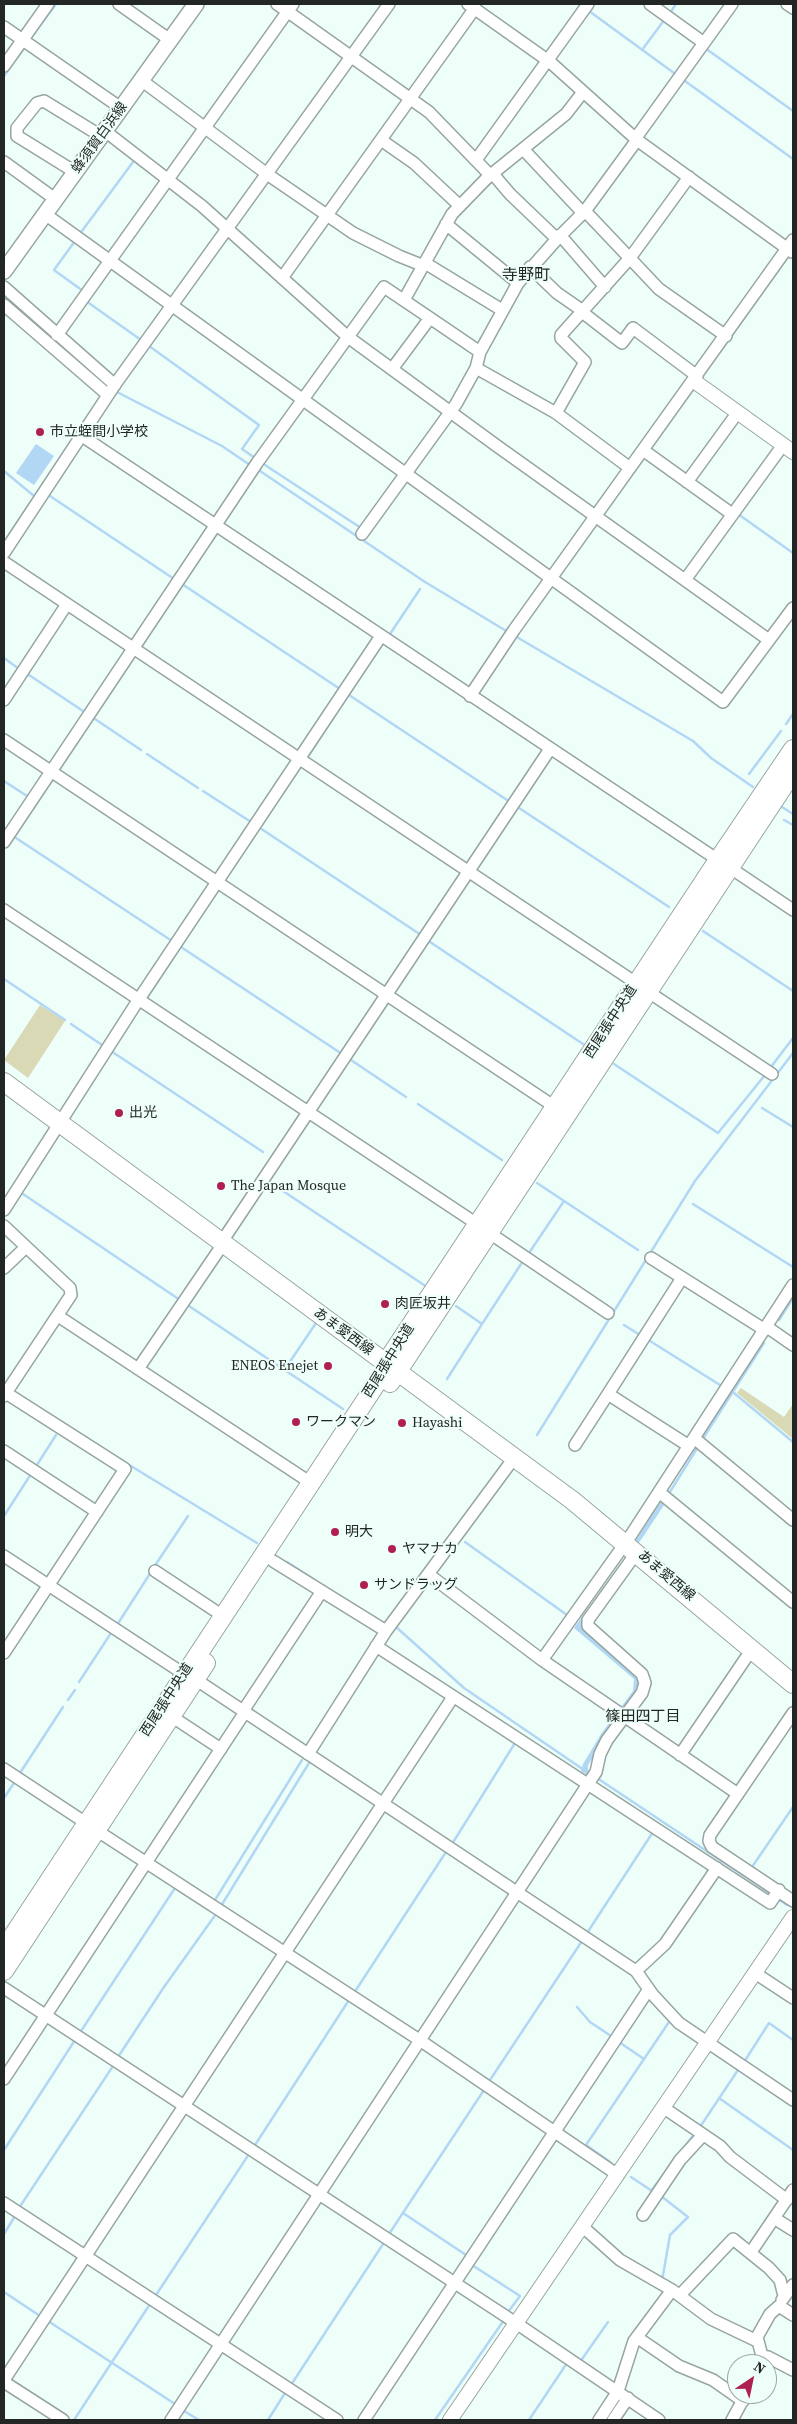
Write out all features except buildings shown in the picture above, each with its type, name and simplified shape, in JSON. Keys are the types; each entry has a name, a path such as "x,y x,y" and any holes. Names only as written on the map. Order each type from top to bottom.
{"main road":[{"name":"蜂須賀白浜線","path":"4,271 196,4"},
{"name":"西尾張中央道","path":"4,1972 91,1827 189,1677 273,1561 394,1364 723,864 793,749"},
{"name":"西尾張中央道","path":"723,864 793,772"},
{"name":"西尾張中央道","path":"483,1228 555,1107 642,987"},
{"name":"あま愛西線","path":"4,1069 62,1119"},
{"name":"あま愛西線","path":"4,1082 62,1119 394,1364 585,1498 634,1545 793,1684"},
{"name":"西尾張中央道","path":"4,1949 171,1716 189,1677 223,1616 311,1483 394,1364"},
{"name":"あま愛西線","path":"394,1364 514,1458 634,1545 793,1668"}],"street":[{"path":"4,66 48,4"},
{"path":"119,4 170,40"},
{"path":"276,4 290,8 351,57 429,112 510,194 558,237 605,287"},
{"path":"4,553 112,390 389,4"},
{"path":"476,160 586,4"},
{"path":"650,4 704,43"},
{"path":"362,534 450,412 476,368 480,352 518,283 530,267 584,212 732,4"},
{"path":"787,4 793,8"},
{"path":"282,278 410,99 472,6 548,60 636,140 791,247 551,578 470,696"},
{"path":"57,335 290,8"},
{"path":"4,27 121,108"},
{"path":"141,80 267,174 366,241 424,264 502,310"},
{"path":"404,300 446,224 460,206 492,175 566,114 582,92"},
{"path":"76,172 17,136 17,128 37,103 44,101 103,133 168,179 348,336 450,412 769,640"},
{"path":"381,140 414,163 460,206"},
{"path":"523,150 659,289 726,336"},
{"path":"4,162 56,199"},
{"path":"556,413 585,362 561,338 561,335 630,258 689,177"},
{"path":"45,214 724,702 793,608"},
{"path":"446,224 518,283"},
{"path":"530,267 557,293 622,343 634,328 738,412 788,448 736,512 732,514 684,580"},
{"path":"4,842 253,469 384,286 480,352"},
{"path":"4,288 57,335 112,390"},
{"path":"4,305 112,390"},
{"path":"392,369 430,318"},
{"path":"476,368 556,413 630,468"},
{"path":"687,482 738,412"},
{"path":"82,436 793,910"},
{"path":"643,450 732,514"},
{"path":"4,562 772,1074"},
{"path":"4,700 67,604"},
{"path":"4,1210 139,999 381,636"},
{"path":"4,740 555,1107"},
{"path":"138,1369 550,749"},
{"path":"4,910 608,1313"},
{"path":"4,1226 70,1288 72,1295 5,1394 125,1468 4,1654"},
{"path":"4,1268 26,1248"},
{"path":"652,1258 793,1345"},
{"path":"575,1445 682,1278"},
{"path":"171,2420 591,1779 600,1754 621,1714 642,1693 645,1683 642,1674 588,1626 588,1620 634,1545 659,1492 793,1285"},
{"path":"58,1316 311,1483"},
{"path":"608,1394 692,1442 793,1520"},
{"path":"4,1451 97,1512"},
{"path":"308,1754 386,1631 514,1458"},
{"path":"659,1492 793,1602"},
{"path":"542,1660 634,1545"},
{"path":"4,1556 636,1971 672,2017 707,2043 793,2100"},
{"path":"273,1561 386,1631"},
{"path":"155,1571 223,1616"},
{"path":"428,1574 542,1660 738,1794"},
{"path":"4,2079 221,1749 322,1591"},
{"path":"376,1646 453,1697 591,1779 717,1868 770,1902 776,1894"},
{"path":"680,1755 752,1649"},
{"path":"63,2420 4,2381 84,2256 453,1697"},
{"path":"793,1713 710,1835 709,1841 712,1847 776,1894 793,1901"},
{"path":"171,1716 221,1749"},
{"path":"4,1769 421,2041 618,2175"},
{"path":"636,1971 665,1944 717,1868"},
{"path":"450,2420 793,1917"},
{"path":"755,1973 793,1998"},
{"path":"4,1988 455,2282 659,2420"},
{"path":"364,2420 649,1989"},
{"path":"664,2108 790,2195 751,2252"},
{"path":"643,2214 680,2160 703,2134"},
{"path":"4,2203 337,2420"},
{"path":"774,2218 793,2230"},
{"path":"583,2227 620,2260 676,2293 711,2319 757,2341"},
{"path":"599,2420 618,2391 634,2341 676,2293 733,2239 751,2252 780,2280 782,2301 793,2315"},
{"path":"760,2354 757,2341 770,2314 793,2285"},
{"path":"638,2338 679,2366 727,2388"},
{"path":"777,2365 793,2370"},
{"path":"613,2420 628,2398"},
{"path":"732,2420 740,2404"}],"green space":[{"path":"40,1005 65,1021 28,1078 4,1060"},
{"path":"741,1388 784,1417 793,1404 793,1439 737,1393"}],"water":[{"path":"36,444 54,456 34,485 16,473"},
{"path":"662,1499 666,1502 583,1622 585,1630 640,1677 639,1689 588,1765 588,1770 592,1773 590,1777 581,1771 583,1764 601,1734 633,1691 634,1679 574,1628 628,1553"}],"waterway":[{"path":"31,38 56,4"},
{"path":"670,13 676,4"},
{"path":"589,11 674,73"},
{"path":"642,50 665,19"},
{"path":"4,76 25,47"},
{"path":"705,48 793,111"},
{"path":"685,81 793,159"},
{"path":"79,235 133,162"},
{"path":"75,241 54,270 83,291"},
{"path":"4,296 108,387"},
{"path":"86,301 141,340"},
{"path":"149,346 259,425 242,449 255,458"},
{"path":"115,391 222,446 250,465"},
{"path":"4,542 86,419"},
{"path":"262,463 361,528"},
{"path":"257,469 425,582 508,632"},
{"path":"4,471 34,496"},
{"path":"50,496 174,579"},
{"path":"738,514 793,553"},
{"path":"182,584 340,689"},
{"path":"390,634 420,589"},
{"path":"515,636 693,741 711,758 753,787"},
{"path":"4,658 19,669"},
{"path":"26,673 86,713"},
{"path":"309,755 354,686"},
{"path":"349,695 510,802"},
{"path":"786,724 793,714"},
{"path":"92,717 141,750"},
{"path":"749,774 781,731"},
{"path":"147,754 198,788"},
{"path":"230,872 300,767"},
{"path":"4,781 30,798"},
{"path":"203,791 251,822"},
{"path":"516,806 669,907"},
{"path":"782,807 793,814"},
{"path":"784,820 793,825"},
{"path":"260,828 421,935"},
{"path":"13,836 172,941"},
{"path":"703,931 793,991"},
{"path":"147,998 185,940"},
{"path":"427,940 583,1044"},
{"path":"181,947 342,1054"},
{"path":"4,979 65,1020"},
{"path":"71,1024 102,1045"},
{"path":"771,1067 793,1038"},
{"path":"113,1049 111,1051 263,1152"},
{"path":"537,1435 695,1181 793,1053"},
{"path":"348,1058 406,1097"},
{"path":"614,1064 718,1133 765,1075"},
{"path":"418,1104 502,1160"},
{"path":"762,1108 793,1127"},
{"path":"269,1180 424,1285"},
{"path":"537,1183 638,1250"},
{"path":"23,1194 180,1300"},
{"path":"529,1253 564,1201"},
{"path":"693,1204 793,1267"},
{"path":"482,1324 523,1261"},
{"path":"779,1320 793,1298"},
{"path":"186,1304 343,1409"},
{"path":"447,1379 482,1324 456,1306"},
{"path":"285,1369 316,1323"},
{"path":"624,1325 640,1335"},
{"path":"650,1341 720,1385"},
{"path":"704,1437 764,1343"},
{"path":"734,1393 793,1442"},
{"path":"35,1468 56,1435"},
{"path":"668,1495 696,1450"},
{"path":"126,1463 257,1543"},
{"path":"4,1516 31,1474"},
{"path":"154,1567 188,1516"},
{"path":"465,1542 567,1615"},
{"path":"287,1562 315,1580"},
{"path":"117,1625 151,1572"},
{"path":"396,1624 395,1626 464,1688 584,1770"},
{"path":"79,1682 111,1633"},
{"path":"68,1700 75,1690"},
{"path":"20,1773 63,1707"},
{"path":"452,1844 515,1743"},
{"path":"212,1900 215,1900 302,1760"},
{"path":"221,1906 309,1763"},
{"path":"597,1778 771,1894"},
{"path":"4,1798 14,1783"},
{"path":"752,1867 793,1807"},
{"path":"587,1933 653,1832"},
{"path":"354,1993 446,1852"},
{"path":"81,2031 175,1888 207,1909"},
{"path":"778,1899 787,1905"},
{"path":"118,2057 164,1987 216,1914"},
{"path":"490,2080 582,1941"},
{"path":"255,2145 349,2000"},
{"path":"577,2007 590,2022 611,2036"},
{"path":"610,2162 586,2145 671,2019"},
{"path":"744,2062 769,2023 793,2040"},
{"path":"4,2150 75,2040"},
{"path":"619,2042 644,2059"},
{"path":"19,2208 113,2066"},
{"path":"700,2127 738,2070"},
{"path":"389,2234 484,2090"},
{"path":"719,2098 793,2150"},
{"path":"651,2191 692,2137"},
{"path":"156,2295 249,2154"},
{"path":"631,2177 652,2191"},
{"path":"661,2196 688,2217 670,2235 662,2281"},
{"path":"785,2212 793,2200"},
{"path":"403,2213 466,2255"},
{"path":"4,2234 15,2216"},
{"path":"291,2385 385,2241"},
{"path":"472,2265 520,2296 508,2312"},
{"path":"4,2292 40,2316"},
{"path":"74,2420 150,2304"},
{"path":"435,2420 504,2320"},
{"path":"48,2321 175,2404"},
{"path":"580,2362 608,2322"},
{"path":"529,2420 567,2363"},
{"path":"268,2420 285,2393"},
{"path":"606,2420 621,2398"},
{"path":"184,2411 199,2420"}],"place":[{"name":"市立蛭間小学校","path":"40,432"},
{"name":"出光","path":"119,1113"},
{"name":"The Japan Mosque","path":"221,1186"},
{"name":"肉匠坂井","path":"385,1304"},
{"name":"ENEOS Enejet","path":"328,1366"},
{"name":"ワークマン","path":"296,1422"},
{"name":"Hayashi","path":"402,1423"},
{"name":"明大","path":"335,1532"},
{"name":"ヤマナカ","path":"392,1549"},
{"name":"サンドラッグ","path":"364,1585"}],"district":[{"name":"寺野町","path":"526,276"},
{"name":"篠田四丁目","path":"643,1717"}]}
